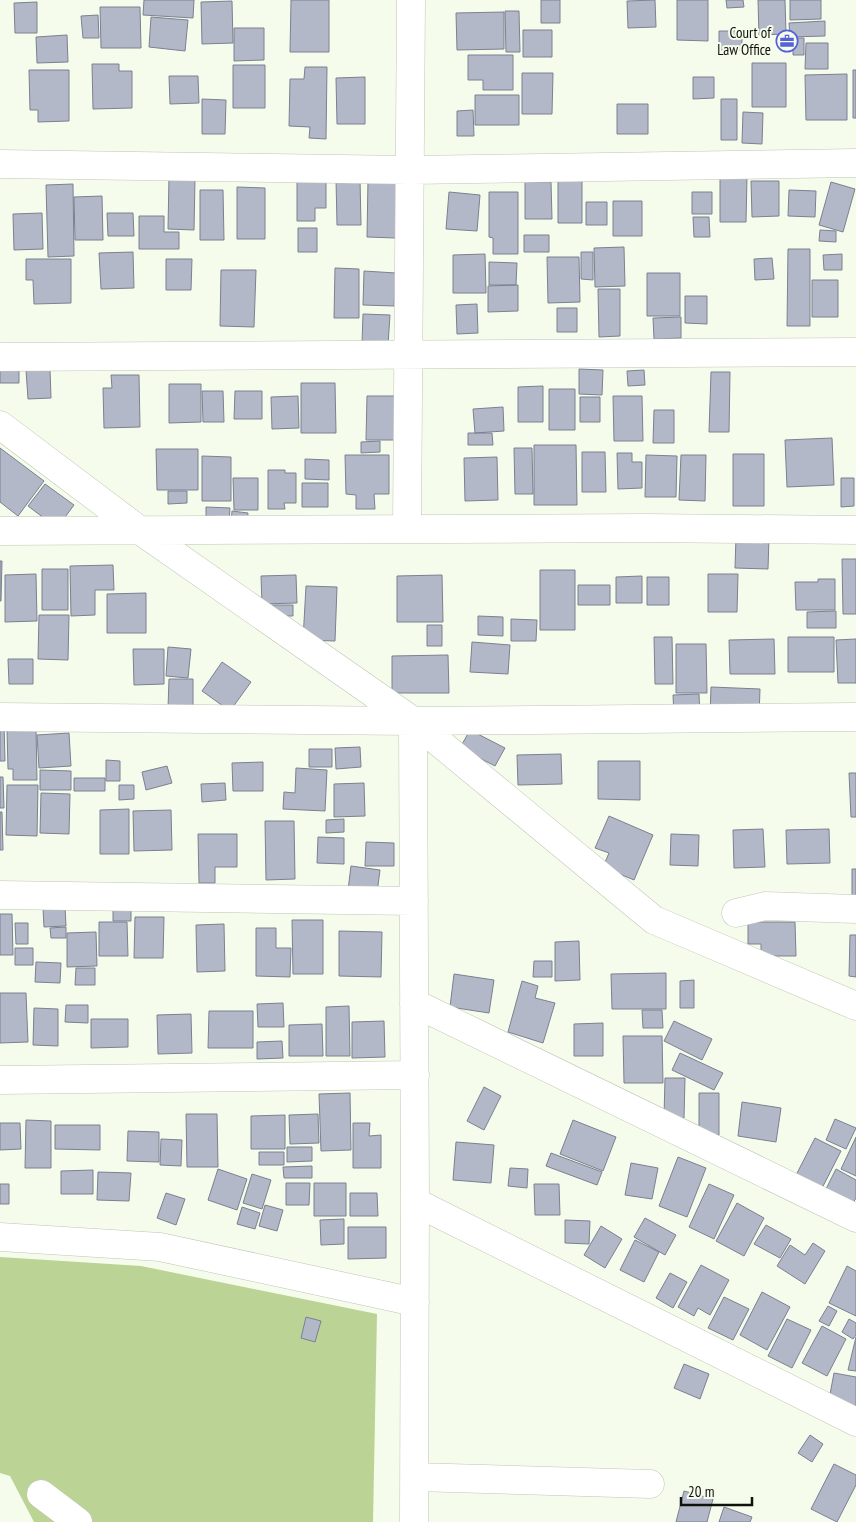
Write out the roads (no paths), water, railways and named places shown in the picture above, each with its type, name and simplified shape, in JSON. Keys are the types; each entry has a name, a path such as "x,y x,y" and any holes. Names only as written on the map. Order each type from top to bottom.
{"street":[{"path":"407,528 411,0"},
{"path":"0,164 410,170 856,163"},
{"path":"0,357 856,352"},
{"path":"0,425 138,529 413,721 654,920 856,1006"},
{"path":"0,531 407,528 856,530"},
{"path":"0,718 413,721 856,717"},
{"path":"413,721 415,1076 414,1522"},
{"path":"0,895 414,901"},
{"path":"736,913 765,906 856,909"},
{"path":"414,1003 856,1218"},
{"path":"0,1080 415,1076"},
{"path":"415,1202 856,1422"},
{"path":"0,1237 160,1246 415,1302"},
{"path":"414,1477 650,1484"},
{"path":"41,1494 78,1522"}],"place":[{"name":"Court of Law Office","path":"787,41"}]}
